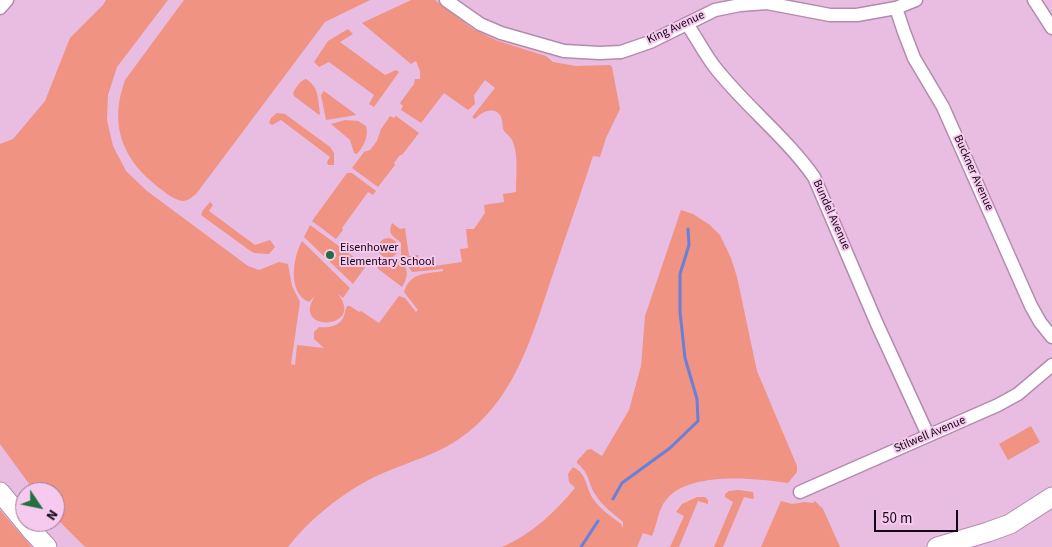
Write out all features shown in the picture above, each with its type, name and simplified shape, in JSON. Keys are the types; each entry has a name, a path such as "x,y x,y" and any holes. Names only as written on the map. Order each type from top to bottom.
{"street":[{"path":"0,8 7,0"},
{"name":"King Avenue","path":"446,0 480,24 501,33 564,51 577,52 621,52 650,42 715,10 740,4 767,3 830,15 857,16 896,8 916,0"},
{"path":"1034,0 1052,28"},
{"name":"Buckner Avenue","path":"896,8 914,58 955,131 1031,306 1040,322 1052,337"},
{"name":"Bundel Avenue","path":"687,24 714,66 803,162 814,177 881,333 928,435"},
{"name":"Stilwell Avenue","path":"800,492 998,405 1018,394 1052,365"},
{"path":"0,492 47,547"},
{"path":"937,547 1010,524 1052,497"}],"shaded area":[{"path":"106,0 168,0 117,67 108,95 107,120 113,146 126,171 147,191 248,266 259,270 279,262 288,264 292,286 300,302 291,364 295,365 297,345 324,348 314,339 314,332 319,327 336,325 343,318 347,306 359,312 361,311 379,323 399,296 405,298 416,312 418,310 404,292 407,285 414,277 443,271 443,269 412,272 401,257 401,243 391,233 392,223 400,229 405,228 409,256 418,255 420,268 462,262 460,249 468,248 466,229 474,229 485,213 484,205 504,202 503,194 516,192 516,152 512,140 503,129 501,117 495,111 488,111 475,119 472,117 495,88 485,80 474,95 475,104 468,110 444,93 421,123 401,110 403,106 400,103 414,84 415,79 420,79 420,71 416,61 411,64 362,23 411,0 435,0 473,29 498,41 546,56 553,62 576,66 610,65 612,67 620,109 606,138 600,157 593,156 527,348 503,394 488,414 469,432 446,447 383,473 353,489 313,520 288,547 85,547 65,527 65,482 28,482 0,444 0,144 13,139 45,101 70,38"},
{"path":"184,0 370,0 325,22 196,194 183,201 167,194 136,165 123,142 118,112 125,80"},
{"path":"348,29 353,34 340,42 385,75 396,70 399,72 374,107 369,104 374,95 329,62 319,67 314,62 328,41"},
{"path":"306,79 316,90 319,115 294,96 293,93 297,87"},
{"path":"324,91 356,115 326,120 321,95"},
{"path":"277,113 285,114 330,147 334,153 334,165 328,165 327,162 330,157 281,120 272,125 269,123 271,118"},
{"path":"390,116 394,118 396,116 419,133 402,155 400,155 394,163 395,165 378,187 352,168 364,152 370,150 377,141 381,129"},
{"path":"345,120 358,121 366,126 365,141 357,154 354,153 350,140 331,124"},
{"path":"347,173 352,173 376,191 373,195 368,192 336,239 312,221"},
{"path":"210,202 213,205 209,211 255,245 270,240 275,247 269,254 254,253 249,250 201,215"},
{"path":"681,210 693,214 710,225 720,235 731,258 737,277 757,371 797,466 797,472 788,483 759,479 723,479 690,484 676,491 666,500 659,512 652,536 643,533 637,547 502,547 533,529 551,514 575,488 569,482 568,474 573,467 584,477 591,495 597,503 623,528 623,522 598,498 587,475 577,461 587,450 591,449 602,456 629,410 641,366 645,316"},
{"path":"310,225 366,266 353,284 304,237"},
{"path":"388,238 395,241 398,248 395,255 388,258 381,255 378,248 381,241"},
{"path":"302,241 350,288 343,298 338,294 344,306 343,315 336,320 328,322 319,321 312,316 310,308 315,296 309,302 297,291 294,265"},
{"path":"398,259 402,262 407,272 402,287 377,268 382,262"},
{"path":"1031,426 1040,442 1008,460 999,444"},
{"path":"729,491 753,492 754,498 744,497 723,547 714,547 733,502 725,497 725,494"},
{"path":"697,497 705,497 708,500 708,504 698,501 679,547 670,547 684,516 676,512 682,504"},
{"path":"781,501 792,504 813,503 815,501 823,509 840,547 761,547"},
{"path":"0,510 15,528 15,532 19,532 31,547 0,547"}],"waterway":[{"path":"613,499 622,483 670,448 698,421 697,399 685,358 680,312 680,274 689,245 688,229"},
{"path":"581,547 598,521"}],"place":[{"name":"Eisenhower Elementary School","path":"330,255"}]}
